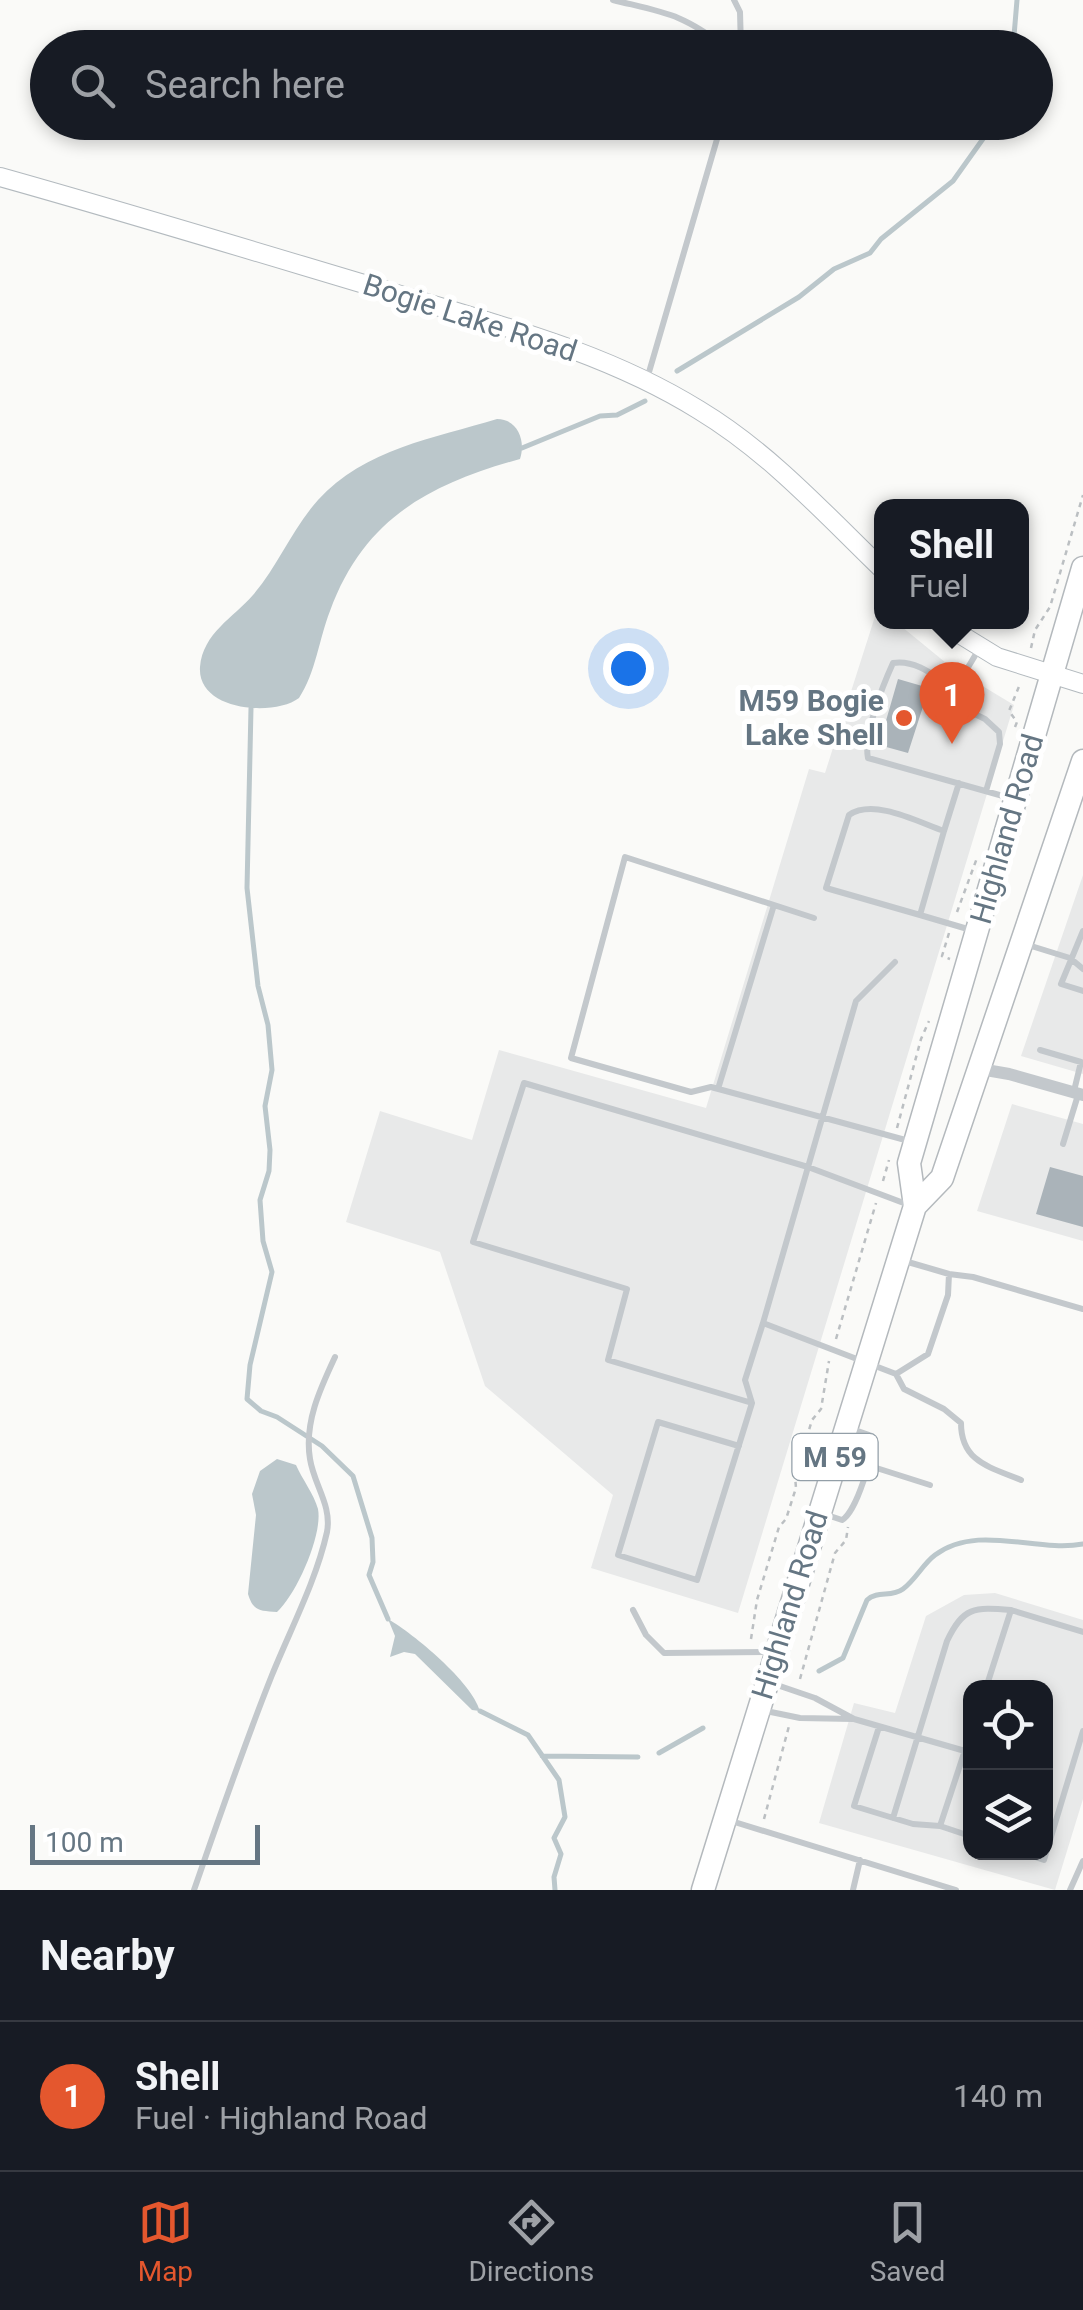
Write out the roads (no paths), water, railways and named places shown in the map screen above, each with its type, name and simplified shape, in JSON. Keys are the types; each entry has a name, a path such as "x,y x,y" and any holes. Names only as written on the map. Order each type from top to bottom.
{"highway":[{"name":"Highland Road","path":"703,1890 915,1206 906,1140 943,1049 1083,568"},
{"name":"Highland Road","path":"915,1206 942,1178 1083,761"},
{"path":"943,1049 961,1068 980,1069"}],"main road":[{"name":"Bogie Lake Road","path":"0,176 515,330 646,380 697,408 762,453 874,561"},
{"path":"950,629 1007,662 1083,684"}],"street":[{"path":"980,1069 1078,1093"}],"lane":[{"path":"613,0 666,10 702,30"},
{"path":"734,0 740,12 740,30"},
{"path":"646,380 717,140"},
{"path":"979,648 949,699 994,726 1001,738 986,791"},
{"path":"955,689 920,667 908,662 893,663 866,752 868,758 1016,800"},
{"path":"920,915 959,783"},
{"path":"944,830 877,809 859,808 849,815 826,888 977,932"},
{"path":"814,918 625,857 571,1058 691,1092 711,1087 906,1140"},
{"path":"718,1089 774,905"},
{"path":"1083,931 1061,984 1083,990"},
{"path":"1022,943 1070,958 1083,969"},
{"path":"739,1446 658,1422 618,1555 697,1580 739,1446 752,1403 745,1380 856,1001 895,962"},
{"path":"1040,1050 1081,1062 1078,1093 1063,1144"},
{"path":"752,1403 608,1360 627,1289 473,1242 524,1082 808,1168 915,1206"},
{"path":"898,1260 974,1277 1083,1309"},
{"path":"896,1374 928,1354 948,1296 949,1274"},
{"path":"764,1323 896,1374 904,1388 944,1408 961,1423 961,1442 980,1463 1022,1480"},
{"path":"194,1890 264,1695 320,1557 328,1526 309,1458 309,1428 318,1392 335,1357"},
{"path":"818,1512 847,1518 868,1465 872,1436 845,1427"},
{"path":"868,1465 930,1485"},
{"path":"633,1610 646,1635 664,1652 776,1652"},
{"path":"894,1818 947,1641 958,1619 971,1610 1011,1610 1083,1632"},
{"path":"989,1680 1011,1610"},
{"path":"767,1681 854,1719 963,1751"},
{"path":"758,1709 792,1716 854,1719"},
{"path":"879,1726 854,1806 963,1834"},
{"path":"1053,1830 1083,1731"},
{"path":"940,1826 963,1761"},
{"path":"725,1819 956,1890"},
{"path":"853,1890 860,1860"},
{"path":"1070,1890 1083,1862"}],"waterway":[{"path":"1014,30 1017,0"},
{"path":"677,371 799,297 834,269 870,253 881,239 953,181 982,140"},
{"path":"522,448 600,416 617,415 645,401"},
{"path":"251,708 247,888 272,1070 265,1106 269,1171 260,1200 263,1241 272,1272 250,1365 247,1399 322,1446 353,1476 372,1538 369,1575 388,1619"},
{"path":"819,1671 843,1658 867,1600 903,1589 935,1555 952,1546 988,1540 1083,1544"},
{"path":"480,1711 528,1735 559,1780 565,1817 554,1838 561,1854 554,1877 555,1890"},
{"path":"659,1753 703,1728"},
{"path":"542,1756 638,1757"}],"place":[{"name":"M59 Bogie Lake Shell","path":"904,718"},
{"name":"Shell","path":"952,744"}]}
